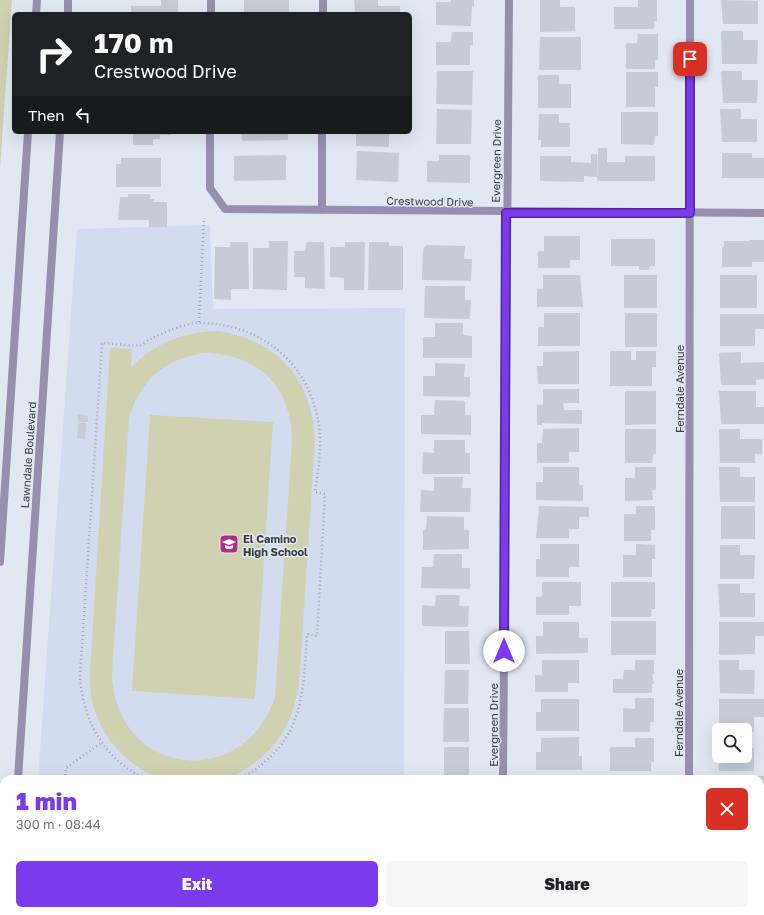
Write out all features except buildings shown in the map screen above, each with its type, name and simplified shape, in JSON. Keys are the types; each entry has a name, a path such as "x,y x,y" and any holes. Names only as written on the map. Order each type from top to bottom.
{"street":[{"path":"36,12 37,0"},
{"path":"68,0 68,12"},
{"path":"211,0 211,12"},
{"path":"323,0 323,12"},
{"name":"Evergreen Drive","path":"503,775 508,0"},
{"name":"Ferndale Avenue","path":"689,775 690,0"},
{"name":"Lawndale Boulevard","path":"0,562 28,134"},
{"name":"Lawndale Boulevard","path":"18,775 60,134"},
{"name":"Crestwood Drive","path":"210,134 210,188 226,209 506,213 764,213"},
{"path":"322,134 322,210"}],"path":[{"path":"199,322 204,218"},
{"path":"138,775 128,769 100,743 84,708 80,676 102,343 141,345 167,332 199,322 233,327 272,344 289,359 305,381 314,403 319,427 316,492 325,494 317,636 307,634 304,687 300,707 293,726 283,743 271,758 247,775"},
{"path":"65,775 66,768 100,743"}],"shaded area":[{"name":"El Camino High School","path":"210,225 213,309 405,308 404,775 38,775 77,229"}],"green space":[{"path":"0,0 12,0 0,168"},
{"path":"217,331 239,336 258,343 275,354 288,367 299,382 308,400 313,420 315,442 297,697 289,721 276,743 258,760 244,770 233,775 152,775 143,770 121,753 104,732 93,704 90,686 110,348 132,349 131,367 150,351 160,345 170,340 192,334","holes":["203,353 240,359 255,366 268,376 278,389 286,404 290,421 292,441 275,697 259,728 236,749 209,759 182,760 156,751 134,733 118,707 112,673 129,418 140,393 147,383 165,367 176,361"]},
{"path":"150,415 273,422 255,699 132,691"}],"place":[{"name":"El Camino High School","path":"229,544"}],"route":[{"path":"504,651 506,213 690,213 690,59"}]}
